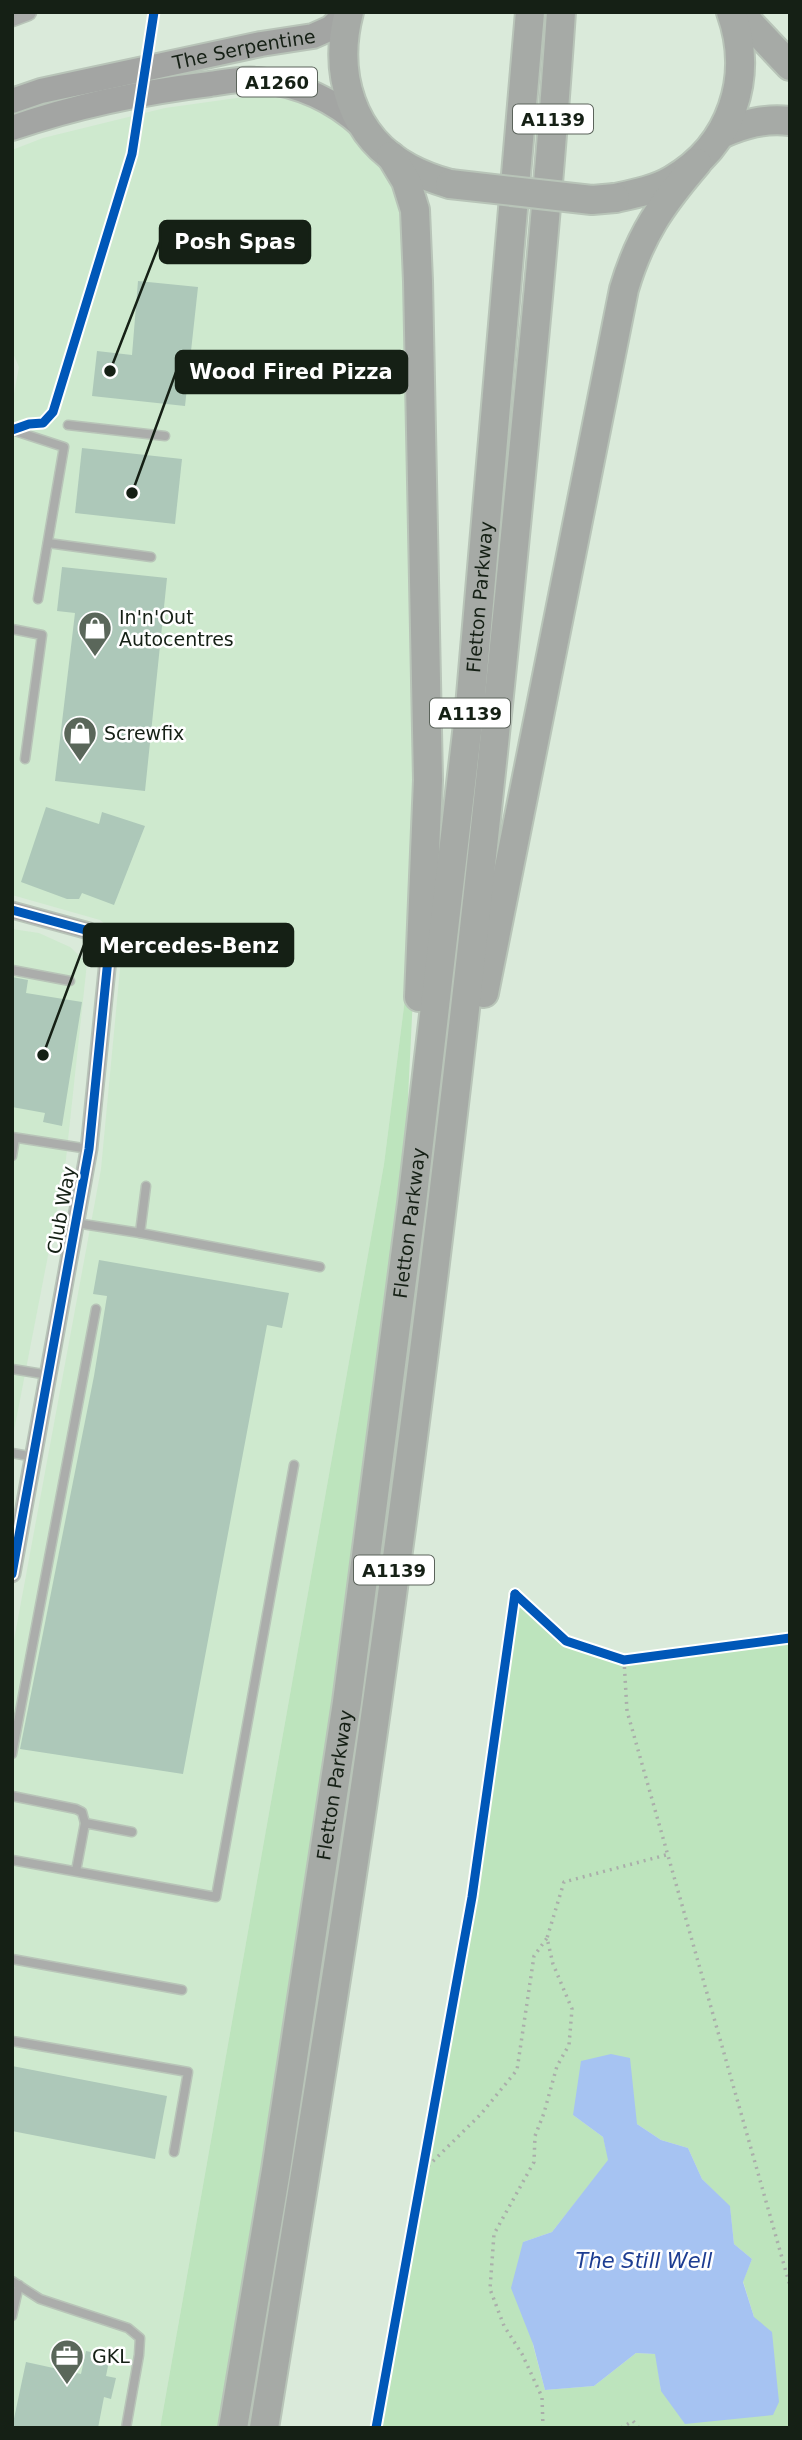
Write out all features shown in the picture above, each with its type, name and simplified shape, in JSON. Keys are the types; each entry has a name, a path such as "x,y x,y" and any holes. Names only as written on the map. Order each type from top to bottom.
{"highway":[{"path":"348,12 342,50 345,84 353,107 366,130 391,156 409,168 450,184 592,200 641,193 671,181 697,163"},
{"name":"Fletton Parkway","path":"233,2428 276,2170 343,1730 412,1203 470,707 530,12"},
{"name":"Fletton Parkway","path":"264,2428 377,1705 443,1204 499,695 531,367 561,12"},
{"path":"443,1204 624,289 633,258 648,227 665,201 721,134 732,112 739,88 741,63 739,38 731,12"},
{"path":"739,12 790,66"},
{"path":"721,134 746,123 774,119 790,121"},
{"path":"391,156 406,181 415,210 418,281 428,780 412,1203"}],"main road":[{"name":"The Serpentine","path":"12,101 41,91 120,87 173,76 261,44 313,36 331,28 348,12"},
{"name":"The Serpentine","path":"173,76 277,82 324,97 344,110 366,130"},
{"name":"The Serpentine","path":"12,128 120,87"}],"street":[{"path":"12,18 28,12"},
{"name":"Club Way","path":"12,1574 89,1149 108,959 103,942 89,931 13,911"}],"lane":[{"path":"68,425 165,436"},
{"path":"12,430 64,447 38,599"},
{"path":"48,542 151,557"},
{"path":"12,629 42,635 25,759"},
{"path":"12,970 70,981"},
{"path":"12,1156 14,1138 89,1149"},
{"path":"140,1233 146,1185"},
{"path":"76,1223 320,1267"},
{"path":"12,1754 96,1309"},
{"path":"12,1369 49,1375"},
{"path":"12,1453 34,1457"},
{"path":"12,1860 216,1897 294,1465"},
{"path":"12,1796 82,1812 85,1822 76,1871"},
{"path":"85,1822 132,1832"},
{"path":"12,1959 182,1990"},
{"path":"12,2041 188,2072 174,2152"},
{"path":"12,2316 15,2283 40,2300 128,2328 140,2338 125,2428"}],"path":[{"path":"612,1656 624,1660 638,1658"},
{"path":"624,1660 628,1711 790,2286"},
{"path":"424,2171 481,2114 517,2070 534,1956 547,1938 564,1882 667,1855"},
{"path":"543,2428 542,2397 522,2354 504,2326 490,2289 494,2234 534,2162 535,2136 557,2066 569,2045 572,2009 553,1964 547,1938"},
{"path":"421,2184 426,2158"},
{"path":"621,2428 633,2421 639,2428"}],"shaded area":[{"path":"257,95 298,101 328,114 351,134 387,173 399,194 403,213 418,896 384,1164 160,2428 12,2428 12,1651 101,1169 122,948 116,933 100,920 12,895 12,404 19,367 12,351 12,150 43,138 165,108"},
{"path":"418,896 405,1158 367,1486 265,2171 222,2428 160,2428 384,1164"},
{"path":"12,929 39,933 70,947 87,963 65,1168 12,1441"},
{"path":"515,1594 566,1641 624,1660 790,1638 790,2428 376,2428 472,1897","holes":["573,2115 637,2124 661,2140 688,2148 702,2179 730,2207 734,2244 752,2259 743,2281 754,2317 661,2391 656,2354 636,2353 594,2386 545,2390 533,2345 523,2242 552,2232 609,2160 603,2137"]}],"water":[{"name":"The Still Well","path":"611,2054 630,2058 637,2124 661,2140 688,2148 702,2179 730,2206 734,2244 752,2259 743,2282 754,2317 772,2332 779,2402 773,2415 685,2424 661,2391 655,2354 636,2353 594,2386 545,2390 533,2344 511,2288 523,2242 552,2232 608,2160 603,2137 573,2115 581,2061"}],"building":[{"path":"138,281 198,287 185,406 92,396 97,351 132,355"},
{"path":"82,448 182,459 175,524 75,513"},
{"path":"62,567 167,578 145,791 55,781 75,613 57,611"},
{"path":"46,807 99,824 102,812 145,826 114,905 82,893 79,899 67,899 21,882"},
{"path":"12,977 28,980 26,993 82,1002 62,1126 43,1122 45,1113 12,1107"},
{"path":"99,1260 289,1293 282,1328 267,1325 183,1774 20,1749 94,1376 107,1296 93,1294"},
{"path":"12,2066 167,2096 155,2159 12,2131"},
{"name":"GKL","path":"86,2351 110,2356 106,2376 116,2378 111,2399 104,2397 98,2428 12,2428 26,2362 81,2374"}],"cycle path":[{"path":"12,430 29,424 43,423 53,412 132,154 154,12"},
{"path":"12,910 89,931 103,942 108,959 89,1149 12,1574"},
{"path":"515,1594 566,1641 624,1660 790,1638"},
{"path":"376,2428 472,1897 515,1594"}],"place":[{"name":"Posh Spas","path":"110,371"},
{"name":"Wood Fired Pizza","path":"132,493"},
{"name":"In'n'Out Autocentres","path":"95,658"},
{"name":"Screwfix","path":"80,763"},
{"name":"Mercedes-Benz","path":"43,1055"},
{"name":"GKL","path":"67,2386"}]}
